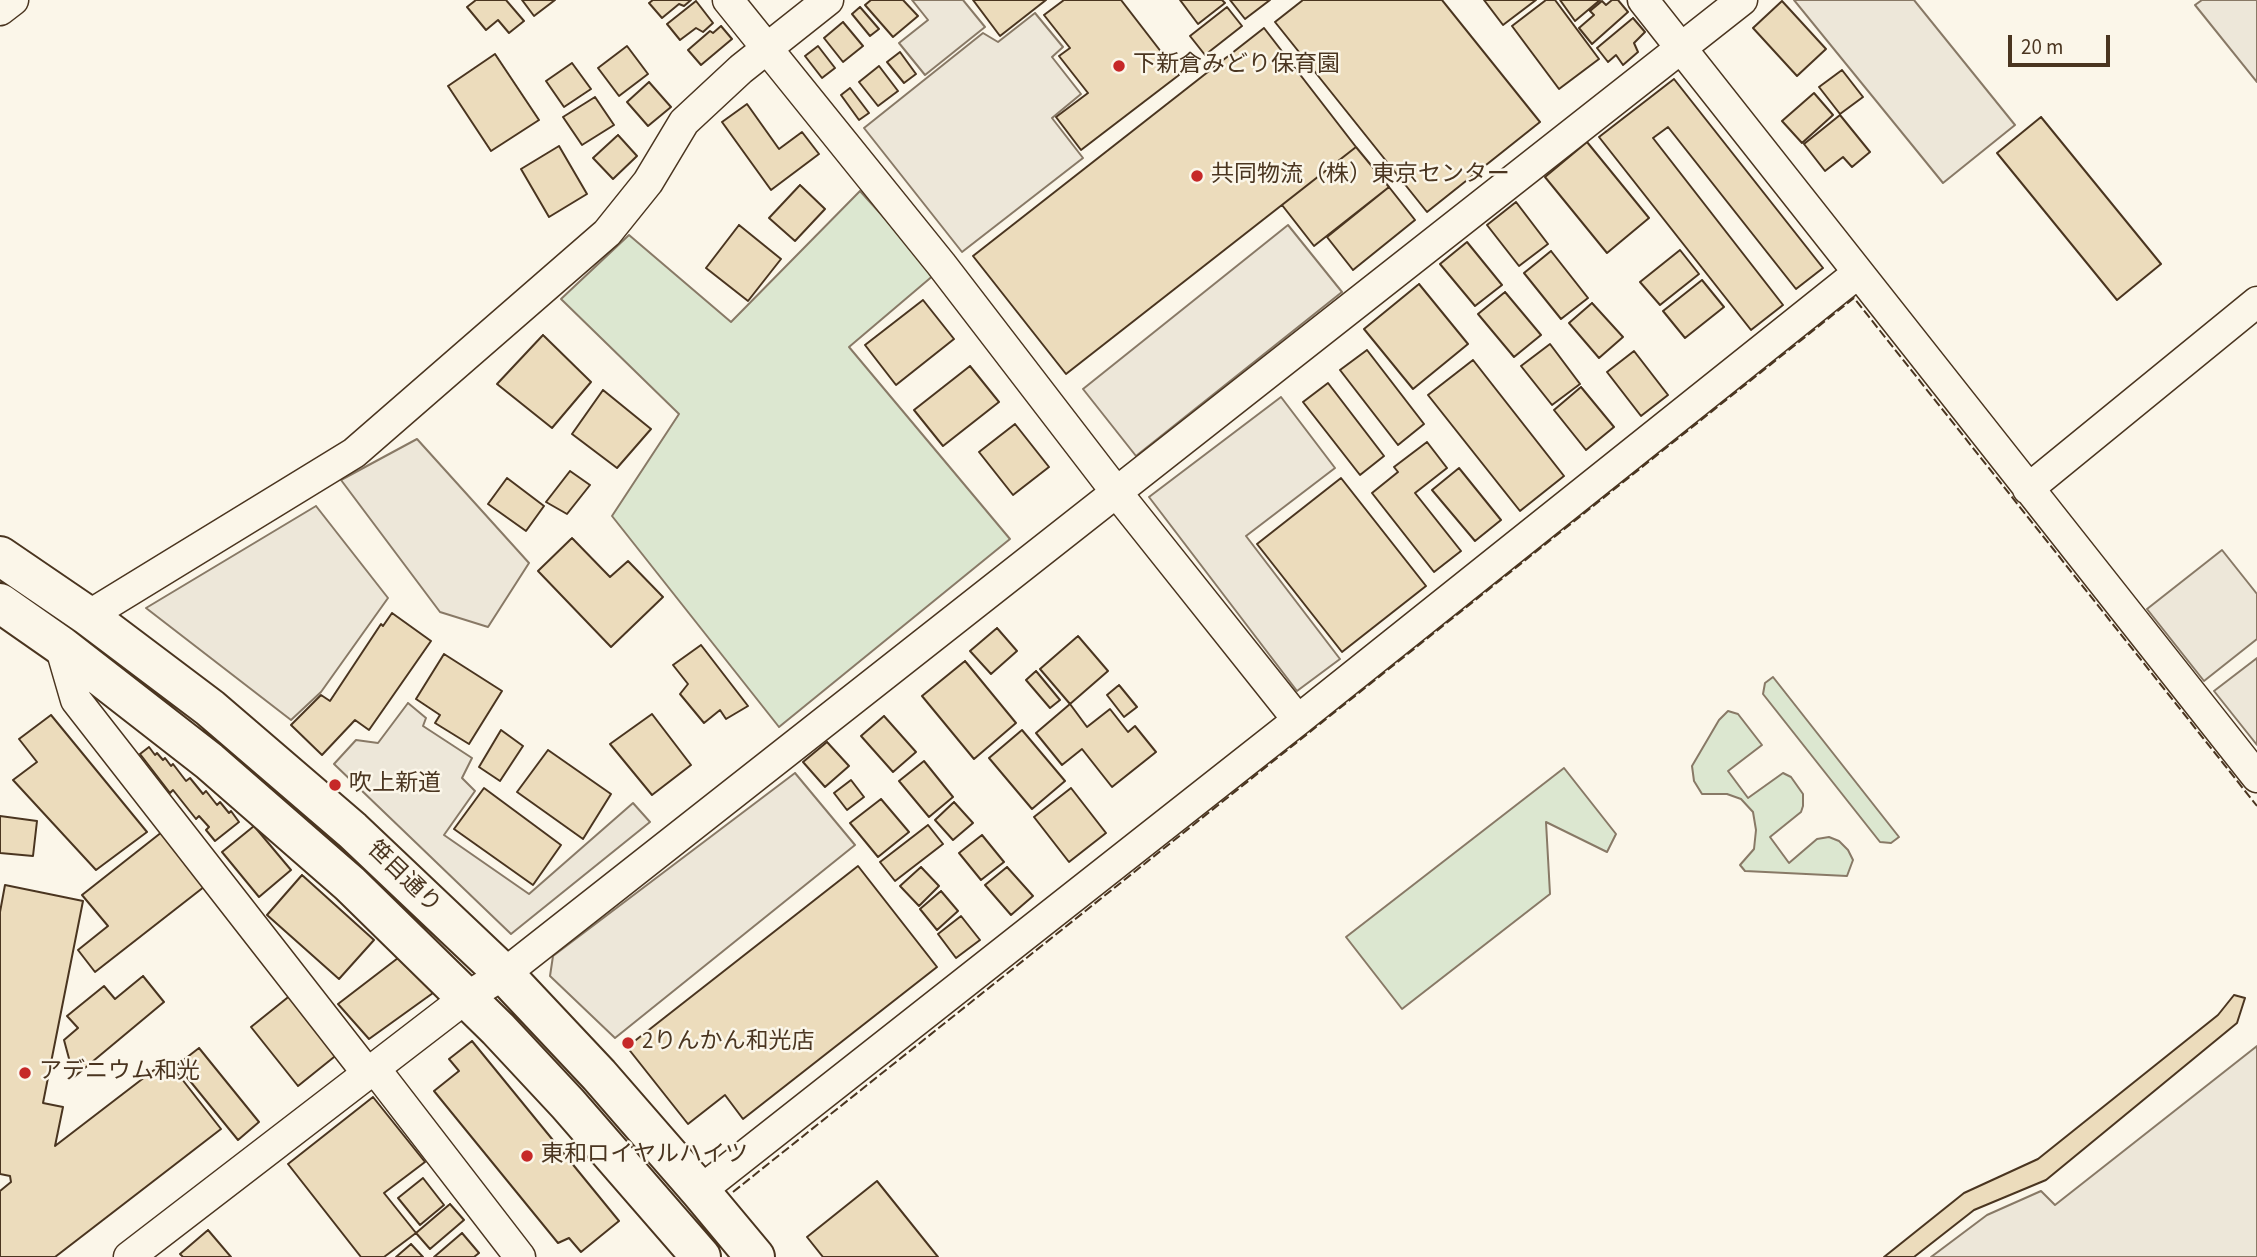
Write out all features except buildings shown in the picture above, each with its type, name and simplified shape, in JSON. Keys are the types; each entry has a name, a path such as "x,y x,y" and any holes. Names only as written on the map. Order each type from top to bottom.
{"main road":[{"name":"笹目通り","path":"0,556 88,616 210,708 352,830 504,974 599,1075 755,1257"},
{"name":"笹目通り","path":"0,603 60,645 209,761 351,884 467,997 568,1104 701,1257"}],"street":[{"path":"0,10 13,0"},
{"path":"728,0 941,264 1117,494 1298,720"},
{"path":"88,616 354,453 607,233 648,183 684,122 741,69 828,0"},
{"path":"1643,0 2257,777"},
{"path":"130,1257 467,997 504,974 1742,0"},
{"path":"700,1191 1298,720 1858,273"},
{"path":"2028,489 2257,302"},
{"path":"60,645 76,700 520,1257"}],"green space":[{"path":"860,191 935,274 849,347 1010,539 779,727 612,516 679,414 561,299 629,235 731,322"},
{"path":"1773,677 1899,837 1891,843 1880,842 1763,694 1765,683"},
{"path":"1728,711 1738,714 1762,745 1728,771 1748,798 1783,773 1791,777 1803,794 1801,812 1770,837 1789,863 1817,839 1829,837 1839,841 1853,860 1847,876 1745,871 1740,865 1754,849 1756,830 1753,812 1741,799 1727,794 1702,794 1694,781 1692,766 1719,720"},
{"path":"1564,768 1616,834 1607,852 1546,822 1550,894 1402,1009 1346,937"}],"shaded area":[{"path":"912,0 963,0 985,27 925,75 899,43 928,20"},
{"path":"1794,0 1914,0 2015,125 1943,183"},
{"path":"2202,0 2257,0 2257,82 2195,5"},
{"path":"1035,13 1063,47 1052,57 1081,94 1052,118 1083,158 962,252 864,128 983,33 998,42"},
{"path":"1288,225 1342,292 1136,456 1083,389"},
{"path":"1281,397 1335,468 1246,536 1340,659 1297,691 1149,497"},
{"path":"417,439 529,563 488,627 440,612 341,480"},
{"path":"316,506 388,598 321,692 291,720 146,608"},
{"path":"2222,550 2257,594 2257,639 2204,681 2147,609"},
{"path":"2257,658 2257,745 2214,691"},
{"path":"408,703 426,718 423,726 472,758 462,778 475,791 444,835 529,894 633,803 650,822 511,934 334,764 356,740 378,743"},
{"path":"795,773 855,845 615,1038 550,976 553,956"},
{"path":"2257,1046 2257,1257 1931,1257 1987,1215 2041,1191 2055,1205"}],"fence":[{"path":"733,1192 1854,298 2257,806"}],"place":[{"name":"下新倉みどり保育園","path":"1119,66"},
{"name":"共同物流（株）東京センター","path":"1197,176"},
{"name":"吹上新道","path":"335,785"},
{"name":"2りんかん和光店","path":"628,1043"},
{"name":"アデニウム和光","path":"25,1073"},
{"name":"東和ロイヤルハイツ","path":"527,1156"}]}
